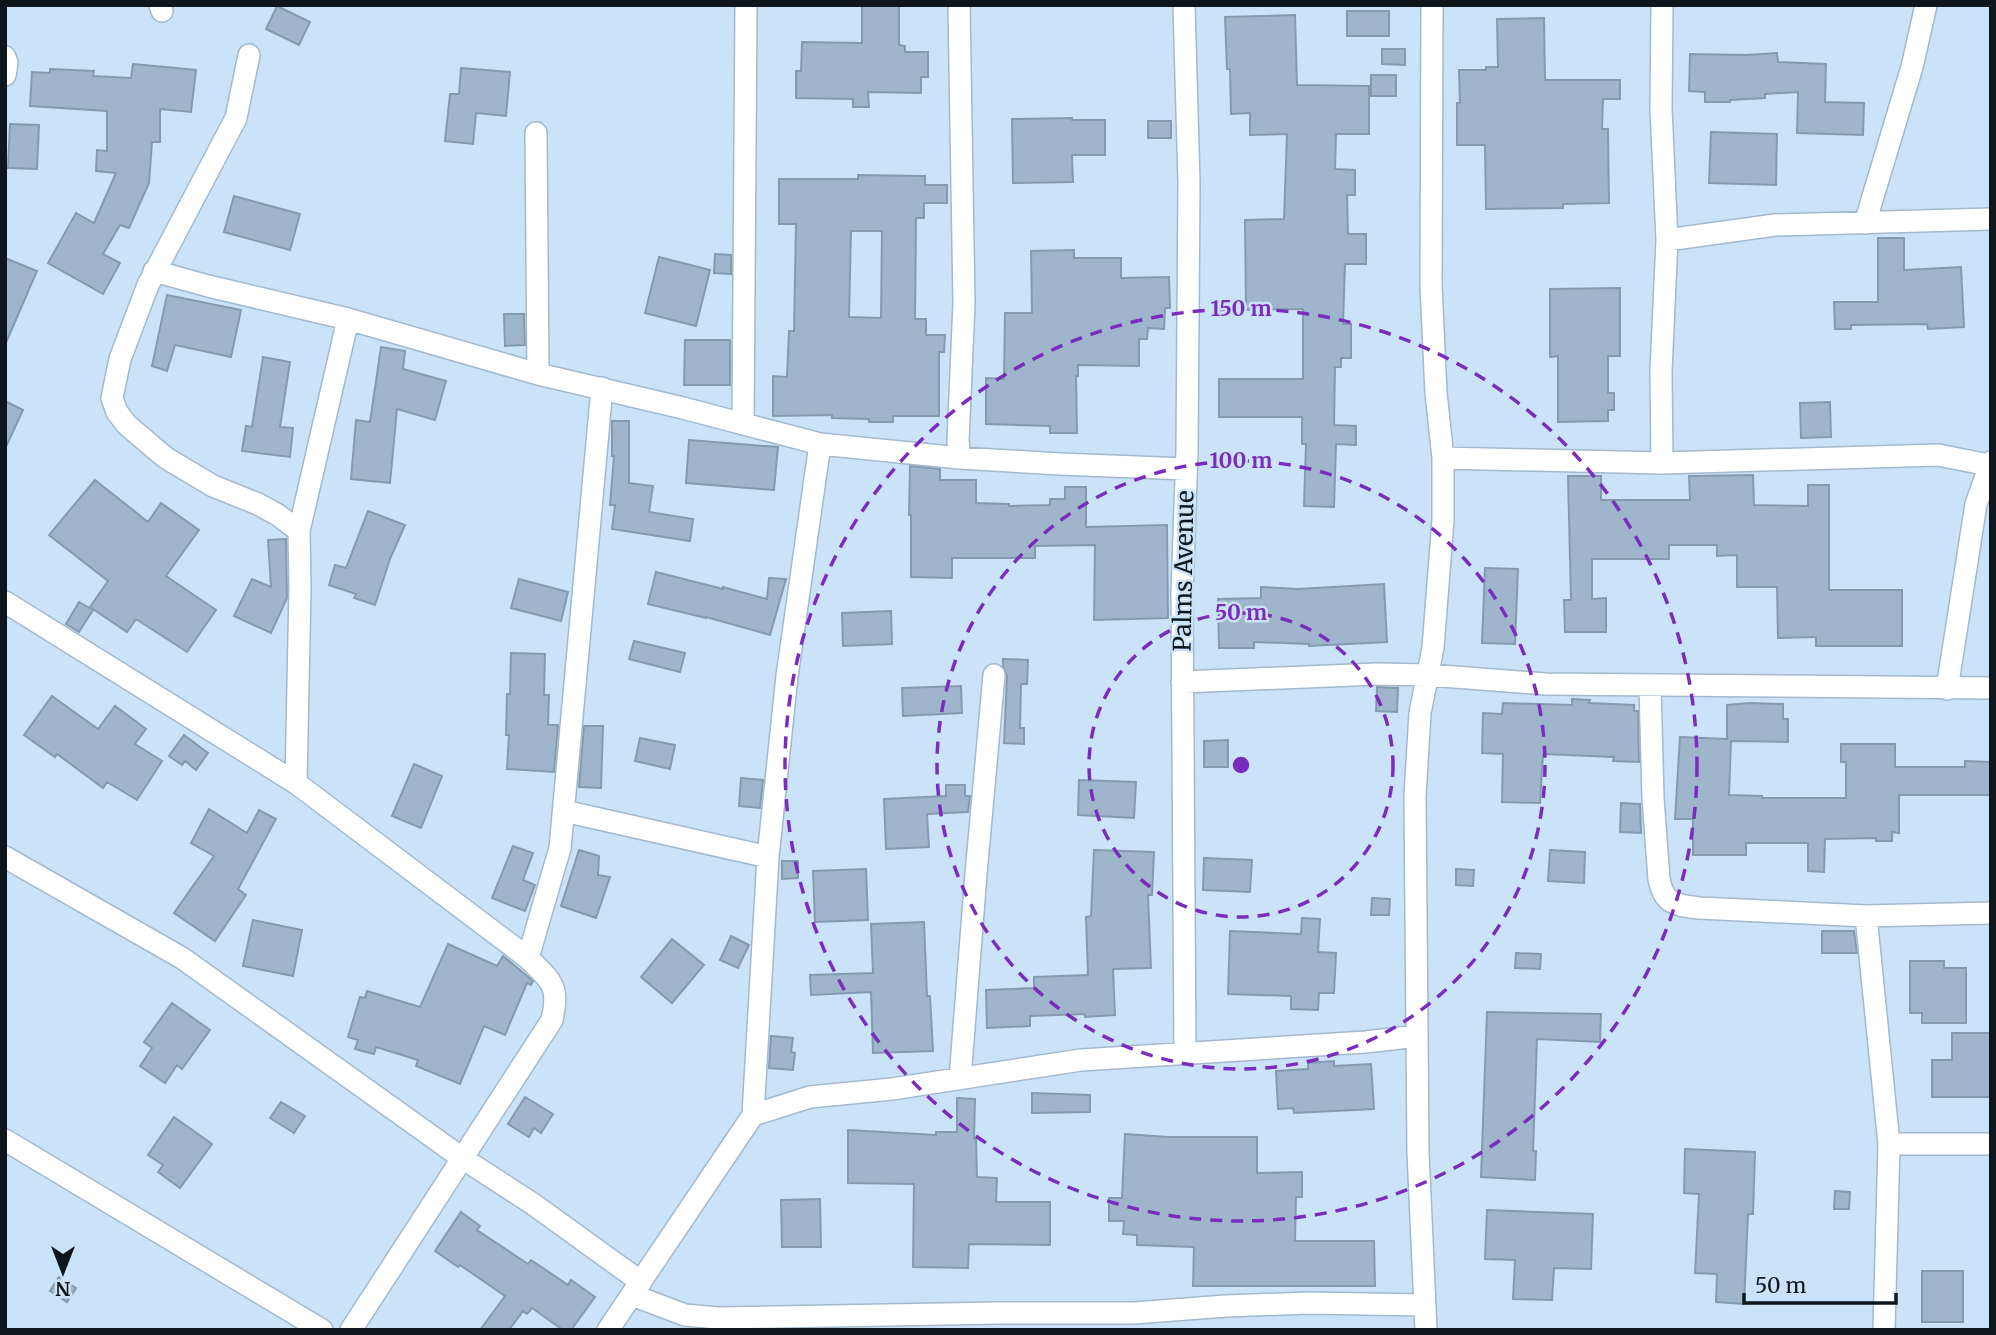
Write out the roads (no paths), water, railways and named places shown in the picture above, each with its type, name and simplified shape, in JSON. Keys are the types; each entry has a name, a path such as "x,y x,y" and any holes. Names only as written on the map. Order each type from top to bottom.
{"street":[{"path":"743,424 746,5"},
{"path":"959,5 964,303 958,441 960,458"},
{"name":"Palms Avenue","path":"1184,5 1189,183 1182,592 1185,1053"},
{"path":"1426,1330 1418,1152 1415,796 1420,713 1429,675 1443,520 1443,458 1436,393 1431,285 1432,5"},
{"path":"1662,5 1661,109 1667,240 1661,371 1662,463"},
{"path":"1865,223 1912,67 1926,5"},
{"path":"249,55 236,118 154,271 120,359 112,398 117,412 127,425 166,458 213,486 278,514 299,531"},
{"path":"5,57 5,75"},
{"path":"536,133 538,374"},
{"path":"1667,240 1775,225 1991,219"},
{"path":"154,271 348,319 538,374 820,444 960,458 1186,469"},
{"path":"296,783 299,531 348,319"},
{"path":"528,958 560,848 602,388"},
{"path":"608,1330 753,1115 768,857 787,676 820,444"},
{"path":"1443,458 1662,463 1938,455 1990,464 1976,504 1947,689"},
{"path":"5,603 296,783 528,958 552,982 556,1002 552,1020 351,1330"},
{"path":"960,1079 994,675"},
{"path":"1182,682 1429,675 1546,684 1991,688"},
{"path":"1650,686 1653,798 1659,879 1661,891 1674,904 1699,908 1866,916 1991,913"},
{"path":"564,811 768,857"},
{"path":"5,857 182,958 462,1158 533,1204 637,1288 685,1315 718,1318 992,1322 1226,1306 1308,1303 1424,1305"},
{"path":"1866,916 1889,1143 1884,1330"},
{"path":"753,1115 810,1097 892,1089 1081,1060 1366,1042 1417,1036"},
{"path":"5,1140 322,1330"},
{"path":"1889,1143 1991,1144"}]}
